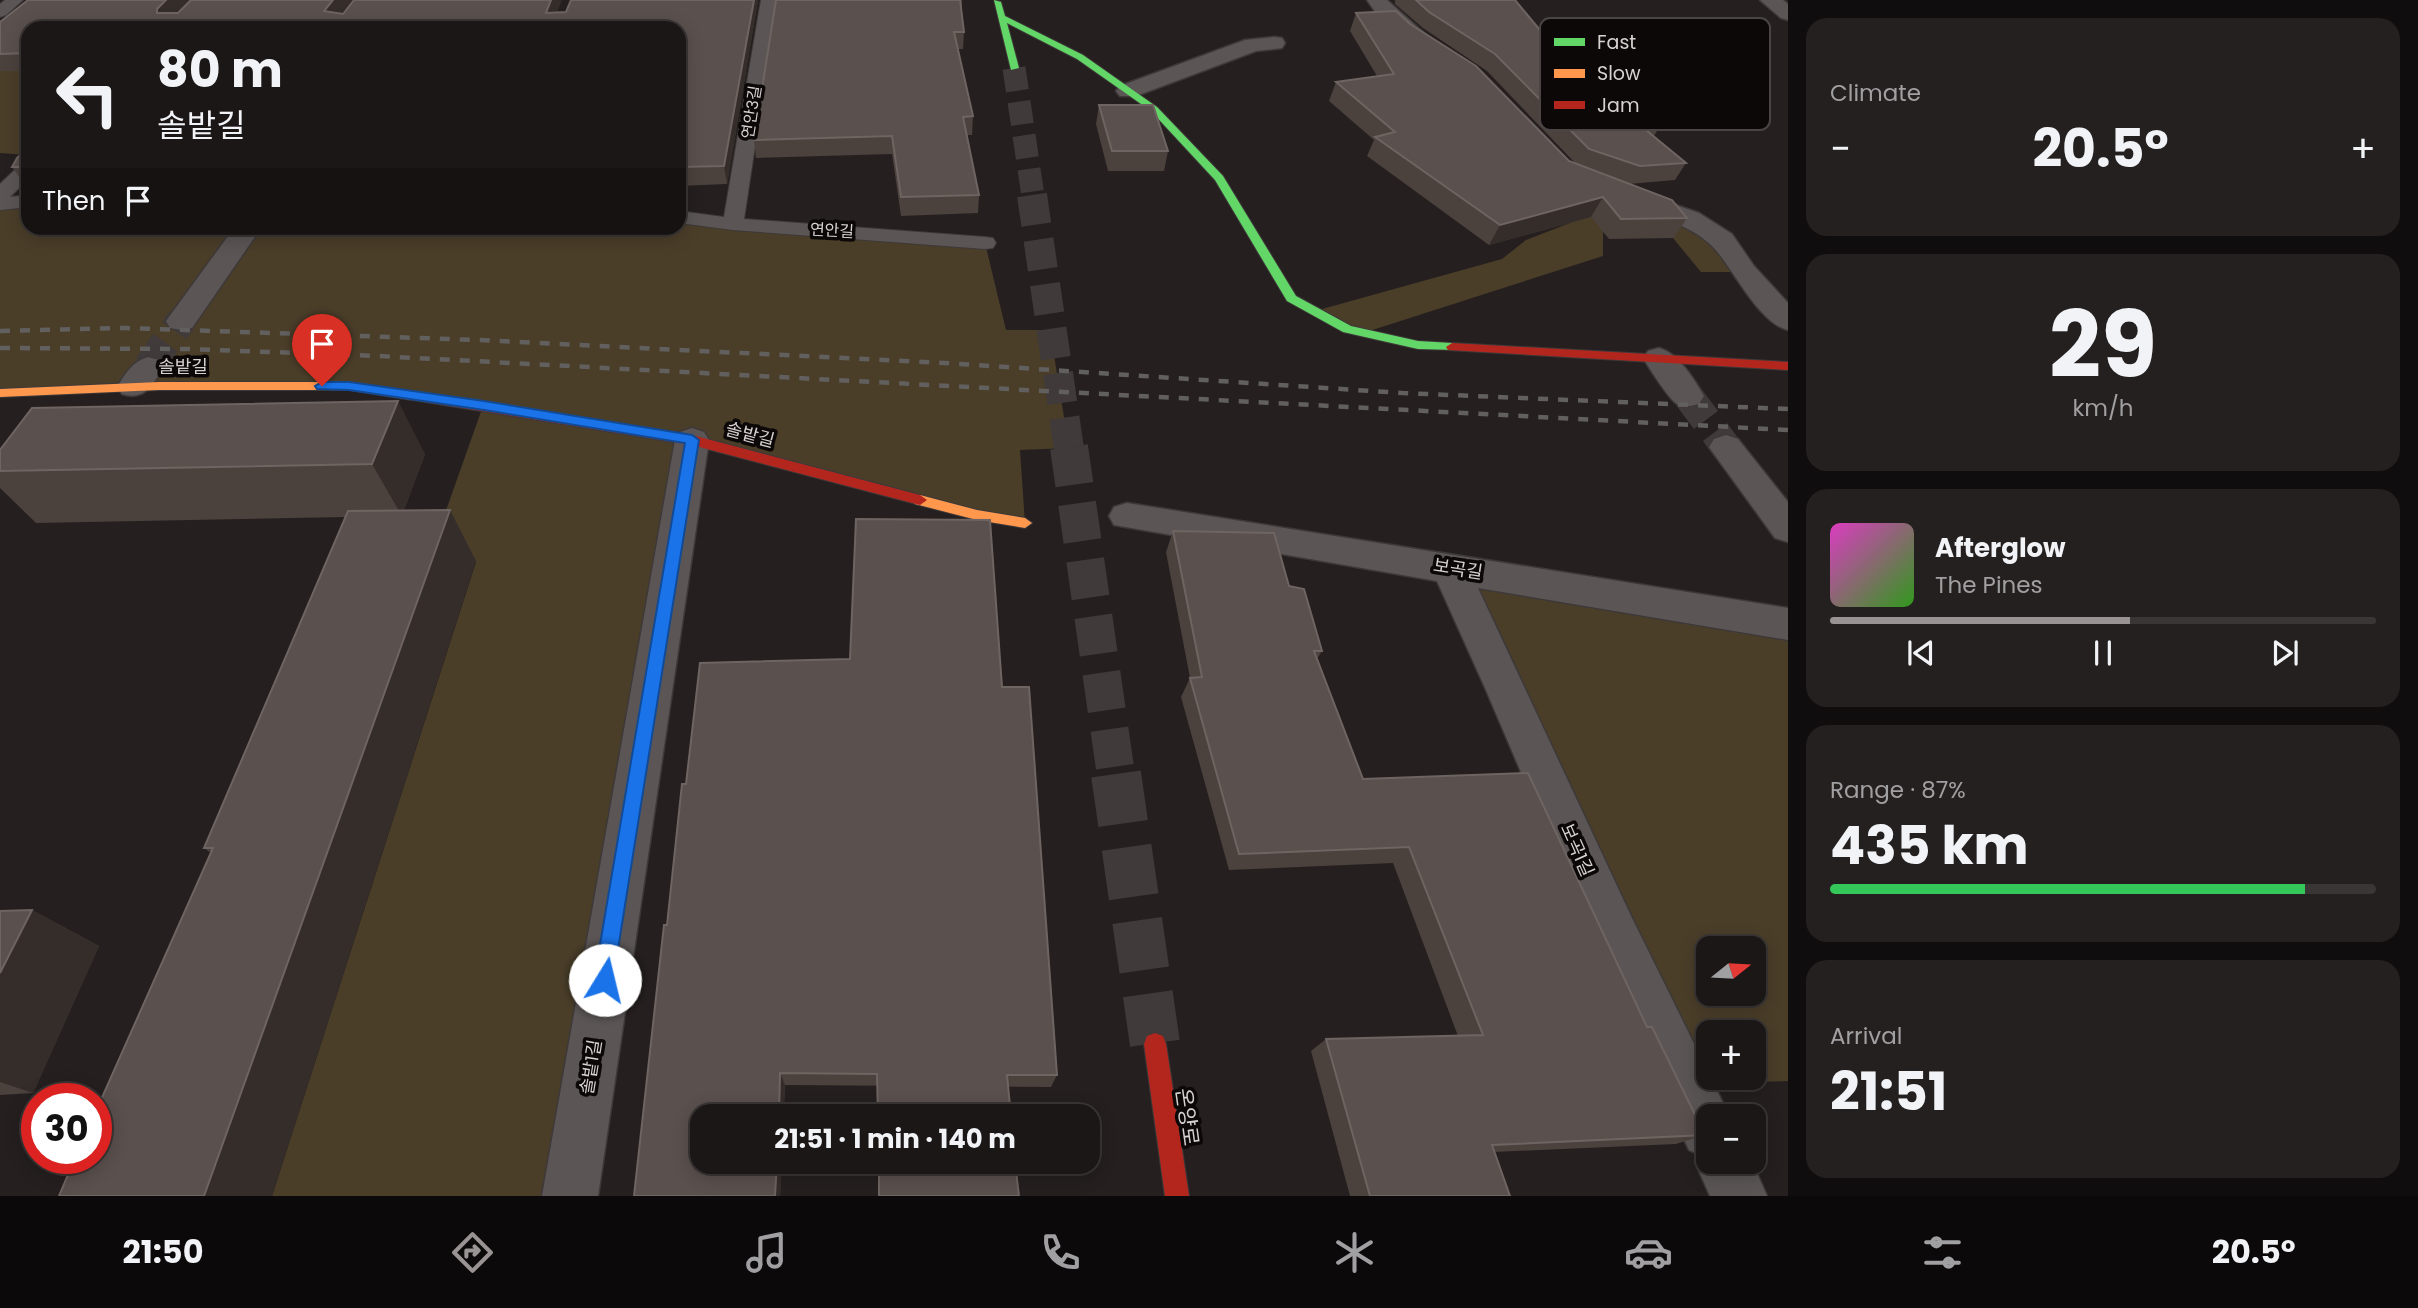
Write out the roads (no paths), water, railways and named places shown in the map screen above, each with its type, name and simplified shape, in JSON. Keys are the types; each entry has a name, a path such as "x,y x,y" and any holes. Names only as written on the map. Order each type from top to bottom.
{"street":[{"path":"997,0 1014,68"},
{"path":"1377,0 1383,9 1413,35 1445,57"},
{"path":"1770,0 1788,14"},
{"path":"1003,19 1080,57 1154,110 1219,178 1291,298 1347,329 1418,345 1788,366"},
{"path":"1128,91 1253,46 1274,43"},
{"path":"1617,192 1689,219 1721,240 1744,272 1788,321"},
{"path":"181,321 242,235"},
{"path":"1658,358 1688,396"},
{"name":"솔밭길","path":"0,393 141,377 349,386 692,440 976,514 1025,523"},
{"name":"솔밭1길","path":"570,1196 692,440"},
{"path":"1726,447 1788,528"},
{"name":"보곡길","path":"1127,516 1788,624"},
{"name":"보곡1길","path":"1448,567 1507,690 1614,933 1696,1106"},
{"name":"온양로","path":"1155,1044 1177,1196"},
{"path":"1729,1174 1739,1196"}],"lane":[{"path":"0,12 15,0"},
{"name":"연안3길","path":"733,224 769,0"},
{"path":"0,195 21,175"},
{"path":"0,204 21,202"},
{"name":"연안길","path":"686,218 733,224 985,243"}],"tunnel":[{"path":"1014,68 1033,196"},
{"path":"1032,195 1069,449"},
{"path":"148,367 181,321"},
{"path":"1688,396 1726,447"},
{"path":"1069,447 1116,775"},
{"path":"1116,774 1155,1044"}],"railway":[{"path":"0,331 125,328 478,340 945,363 1402,393 1788,409"},
{"path":"0,348 189,349 378,356 1788,430"}]}
